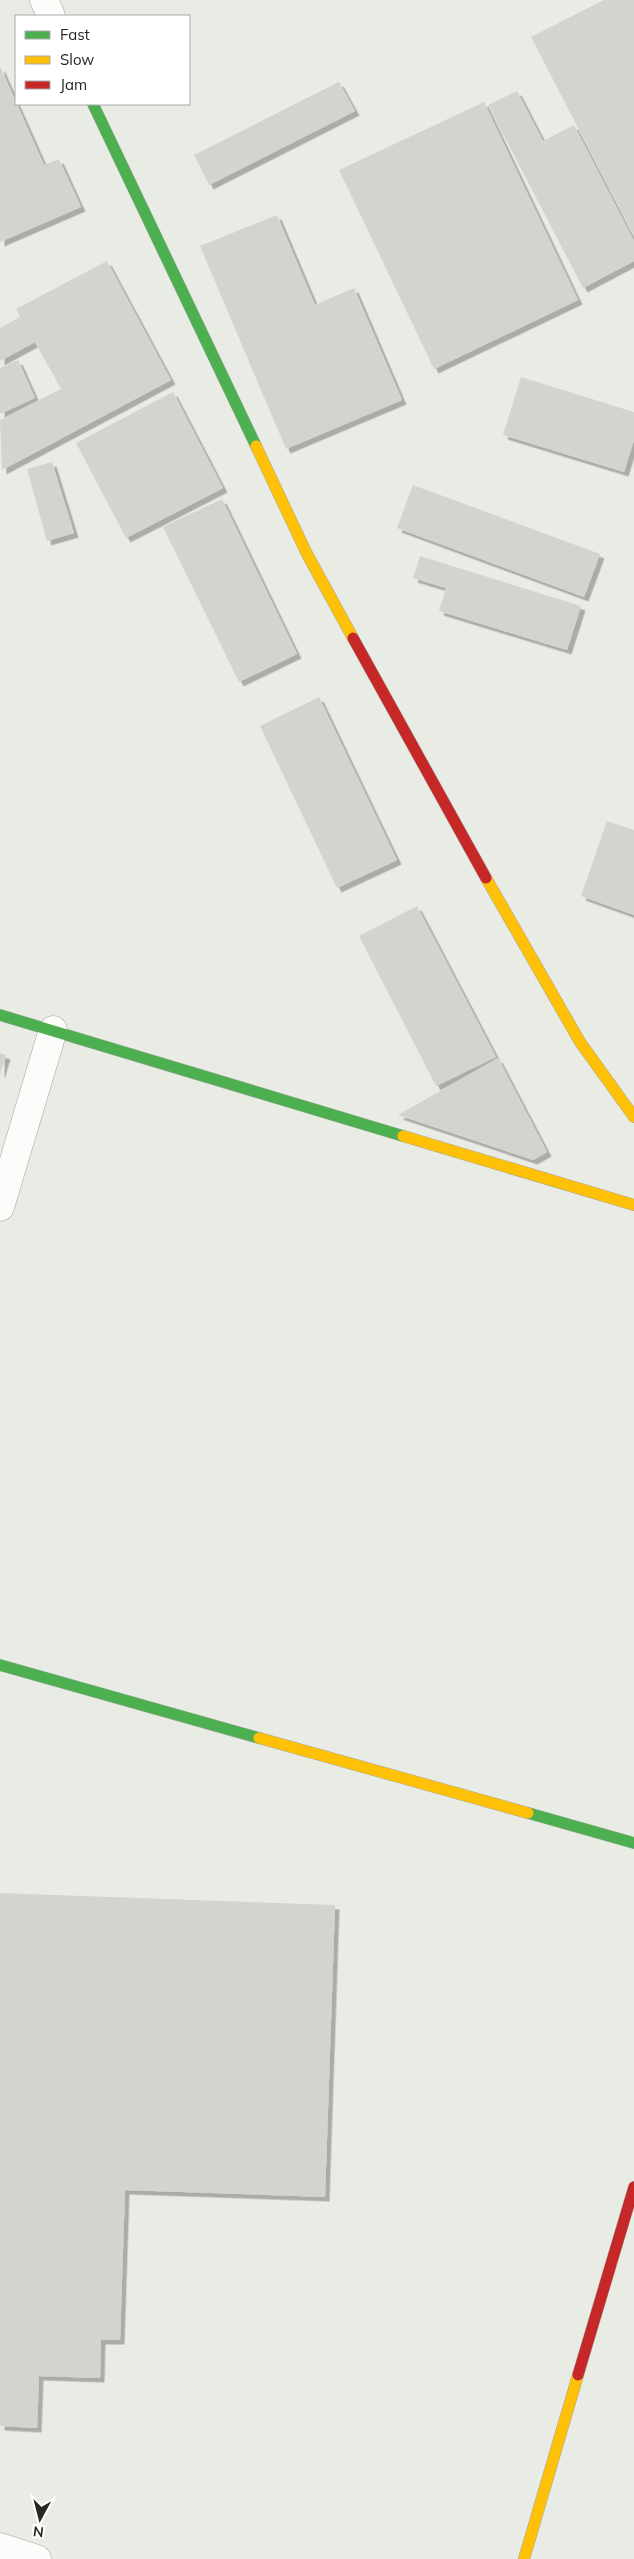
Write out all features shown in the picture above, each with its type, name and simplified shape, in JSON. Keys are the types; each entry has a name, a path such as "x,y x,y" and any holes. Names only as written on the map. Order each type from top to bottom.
{"street":[{"path":"44,0 52,15"},
{"path":"93,105 307,554 452,821 580,1042 634,1117"},
{"path":"0,1015 634,1205"},
{"path":"0,1207 53,1030"},
{"path":"0,1665 634,1842"},
{"path":"524,2559 634,2188"},
{"path":"0,2547 37,2559"}],"building":[{"path":"604,0 634,0 634,236 531,37"},
{"path":"0,66 15,100 15,105 17,105 44,165 59,159 81,207 0,242"},
{"path":"339,82 355,111 209,185 194,155"},
{"path":"517,91 543,141 574,125 634,241 634,261 583,288 488,105"},
{"path":"484,102 578,300 434,369 339,170"},
{"path":"277,215 315,305 354,288 402,400 286,449 200,246"},
{"path":"107,261 171,380 2,470 0,420 61,389 35,342 0,361 0,328 20,317 16,309"},
{"path":"18,360 35,398 0,414 0,368"},
{"path":"521,377 634,412 634,440 624,472 503,435"},
{"path":"173,392 223,488 126,538 76,443"},
{"path":"52,462 74,533 47,541 27,469"},
{"path":"413,485 600,554 584,597 397,528"},
{"path":"222,499 297,654 239,682 163,527"},
{"path":"420,556 581,606 567,650 439,611 446,588 413,578"},
{"path":"319,697 397,860 337,888 260,726"},
{"path":"607,821 634,830 634,915 581,896"},
{"path":"417,906 496,1057 436,1086 359,936"},
{"path":"0,1053 6,1055 0,1075"},
{"path":"498,1058 547,1152 533,1160 398,1115"},
{"path":"0,1893 335,1905 325,2197 125,2190 120,2340 101,2340 100,2378 39,2376 37,2428 0,2426"}],"traffic: fast":[{"path":"93,105 256,446"},
{"path":"0,1015 403,1136"},
{"path":"0,1665 259,1738"},
{"path":"528,1813 634,1843"}],"traffic: slow":[{"path":"256,446 307,554 353,638"},
{"path":"486,878 580,1042 634,1117"},
{"path":"403,1136 634,1205"},
{"path":"259,1738 528,1813"},
{"path":"524,2559 578,2375"}],"traffic: jam":[{"path":"353,638 486,878"},
{"path":"578,2375 634,2187"}]}
